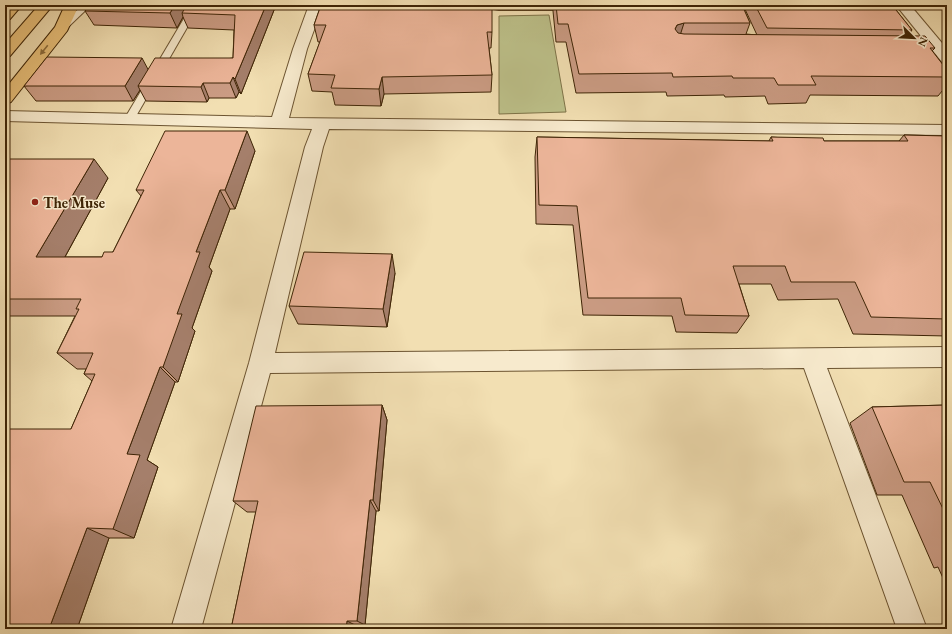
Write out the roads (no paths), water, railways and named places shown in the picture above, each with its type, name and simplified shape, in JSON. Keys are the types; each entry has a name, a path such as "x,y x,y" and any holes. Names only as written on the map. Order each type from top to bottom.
{"main road":[{"path":"5,16 15,5"},
{"path":"5,53 46,5"},
{"path":"5,99 62,28 72,5"}],"street":[{"path":"903,5 937,52"},
{"path":"279,123 300,49 315,6 360,6"},
{"path":"483,6 593,6"},
{"path":"5,116 279,123 947,130"},
{"path":"186,629 261,363 314,147 323,123"},
{"path":"261,363 947,357"},
{"path":"812,358 912,629"}],"lane":[{"path":"62,28 87,5"},
{"path":"130,118 196,5"}],"place":[{"name":"The Muse","path":"35,202"}]}
